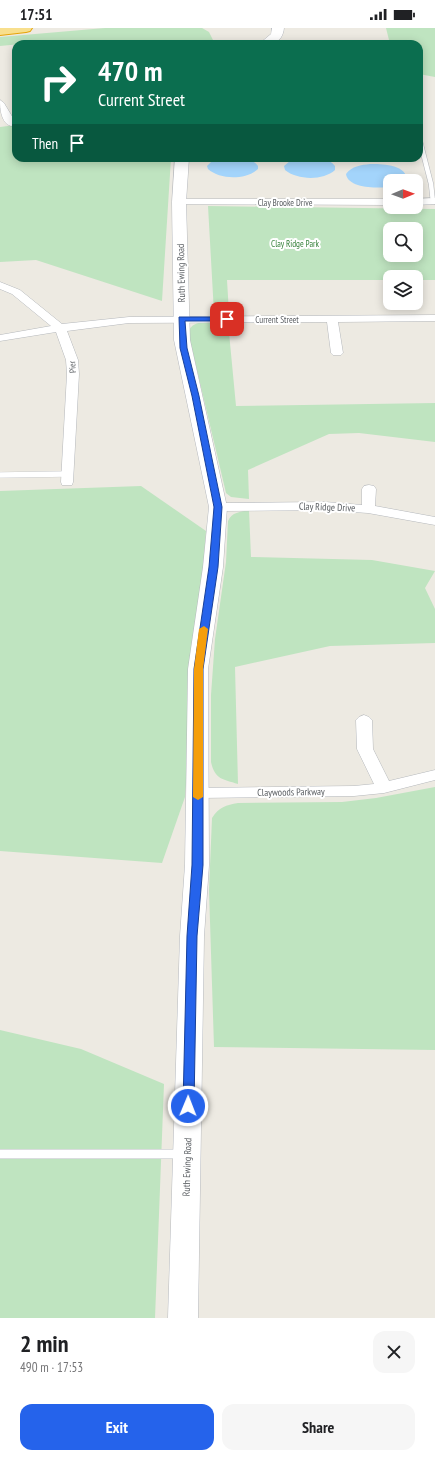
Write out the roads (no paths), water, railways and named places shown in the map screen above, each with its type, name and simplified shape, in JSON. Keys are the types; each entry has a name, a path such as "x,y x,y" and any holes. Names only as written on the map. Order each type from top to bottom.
{"highway":[{"path":"0,31 26,28"}],"street":[{"path":"271,40 277,34 278,28"},
{"path":"0,103 12,120"},
{"path":"0,124 12,123"},
{"name":"Ruth Ewing Road","path":"182,162 179,202 181,319 183,348 195,396 218,507 213,567 198,669 198,865 192,936 183,1318"},
{"name":"Clay Brooke Drive","path":"179,202 383,202"},
{"path":"423,202 434,202"},
{"path":"0,285 16,292 60,328"},
{"name":"Current Street","path":"0,338 60,328 130,320 435,318"},
{"path":"332,319 337,353"},
{"name":"Pier","path":"60,328 72,360 73,374 67,478"},
{"path":"368,509 370,489"},
{"name":"Clay Ridge Drive","path":"218,507 324,506 368,509 435,520"},
{"path":"364,720 365,749 384,788"},
{"name":"Claywoods Parkway","path":"198,793 354,791 384,788 435,775"}],"lane":[{"path":"423,153 434,202"},
{"path":"0,475 67,478"},
{"path":"0,1154 187,1154"}],"water":[{"path":"211,162 255,162 258,169 253,173 240,177 226,177 213,173 207,166"},
{"path":"289,162 330,162 335,166 335,170 324,176 310,178 296,176 285,170 284,166"},
{"path":"370,164 392,166 397,167 405,174 383,174 383,188 358,185 348,179 346,174 351,169 360,165"}],"park label":[{"name":"Clay Ridge Park","path":"295,243"}]}
